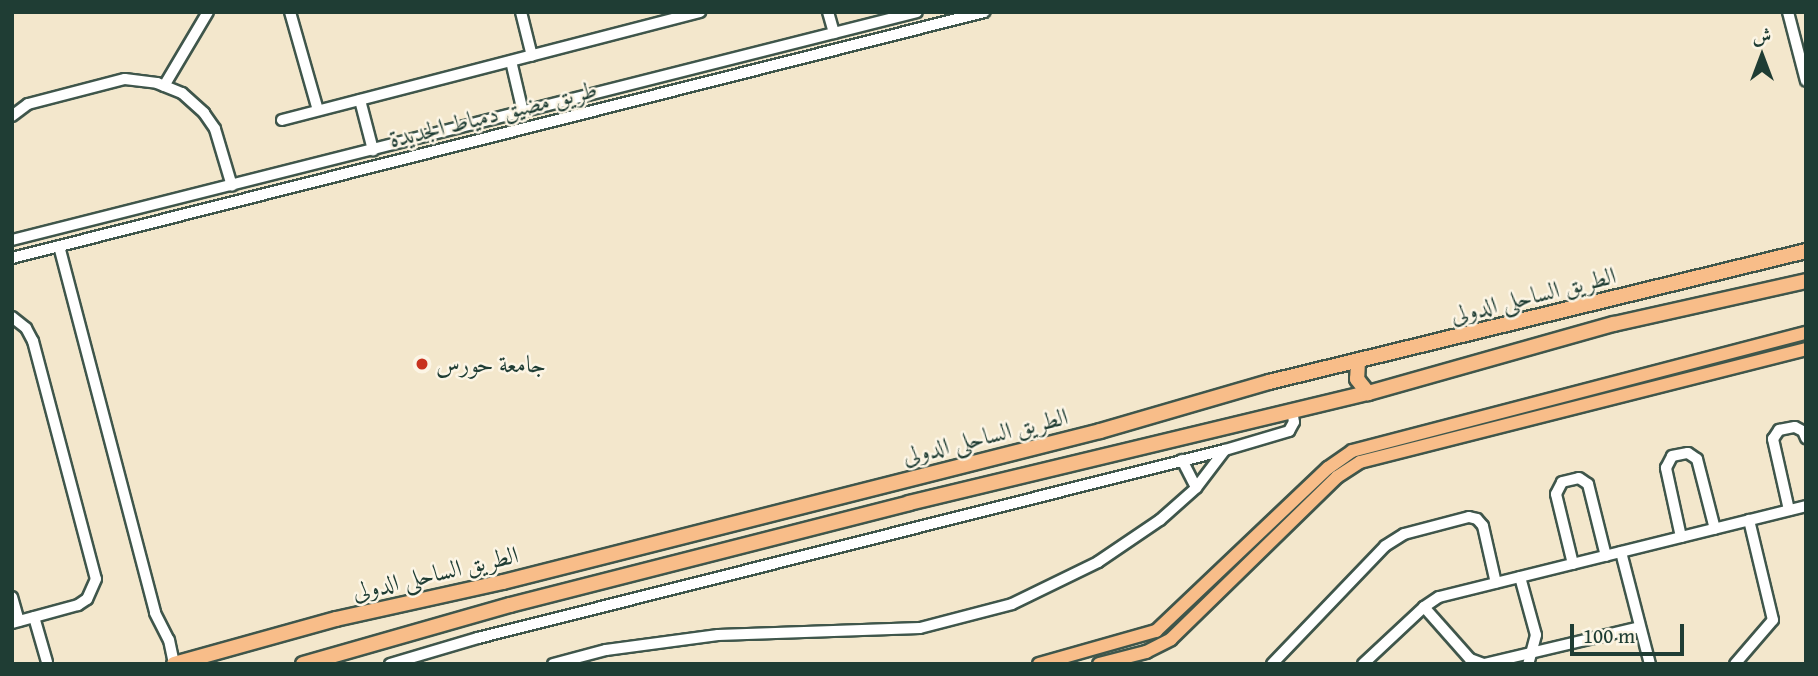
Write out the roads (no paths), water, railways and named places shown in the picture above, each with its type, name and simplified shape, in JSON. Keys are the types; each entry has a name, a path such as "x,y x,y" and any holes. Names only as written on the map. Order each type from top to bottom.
{"highway":[{"name":"الطريق الساحلى الدولى","path":"174,664 335,619 503,582 1003,456 1246,387 1358,362 1806,251"},
{"name":"الطريق الساحلى الدولى","path":"303,664 510,605 919,500 1368,393 1614,324 1806,281"},
{"path":"1358,362 1357,379 1368,393"}],"main road":[{"path":"1040,664 1141,638 1162,627 1328,468 1352,451 1806,333"},
{"path":"1102,663 1153,650 1171,639 1337,477 1360,462 1806,349"}],"street":[{"path":"164,86 208,12"},
{"path":"290,12 318,110"},
{"path":"521,12 532,56"},
{"path":"282,120 700,12"},
{"path":"828,12 834,33"},
{"name":"طريق مضيق دمياط الجديدة","path":"12,240 917,12"},
{"name":"طريق مضيق دمياط الجديدة","path":"12,258 984,12"},
{"path":"1788,12 1806,81"},
{"path":"766,50 771,65"},
{"path":"511,61 523,112"},
{"path":"12,116 28,104 125,79 164,86 191,99 210,121 232,186"},
{"path":"360,100 373,150"},
{"path":"165,203 170,218"},
{"path":"59,246 155,614 169,640 174,664"},
{"path":"12,317 26,327 33,341 92,554 96,579 87,599 78,605 15,622 12,597"},
{"path":"390,664 478,638 1225,450 1289,431 1294,422 1292,411"},
{"path":"1789,510 1773,439 1779,430 1795,427 1803,431 1806,438"},
{"path":"554,664 606,650 695,637 920,628 1012,604 1098,562 1160,520 1196,488 1225,450"},
{"path":"1681,537 1666,468 1672,456 1688,453 1696,457 1714,529"},
{"path":"1182,460 1196,488"},
{"path":"1573,564 1556,494 1562,482 1579,478 1588,484 1606,556"},
{"path":"1363,664 1424,607 1439,597 1806,506"},
{"path":"1272,664 1385,546 1404,534 1469,517 1477,519 1483,526 1496,583"},
{"path":"1735,664 1770,627 1773,616 1749,520"},
{"path":"1621,552 1650,664"},
{"path":"1520,577 1536,635 1528,664"},
{"path":"1424,607 1470,659 1484,664 1640,626"},
{"path":"34,617 47,662"},
{"path":"1098,649 1102,663"}],"place":[{"name":"جامعة حورس","path":"422,364"}]}
